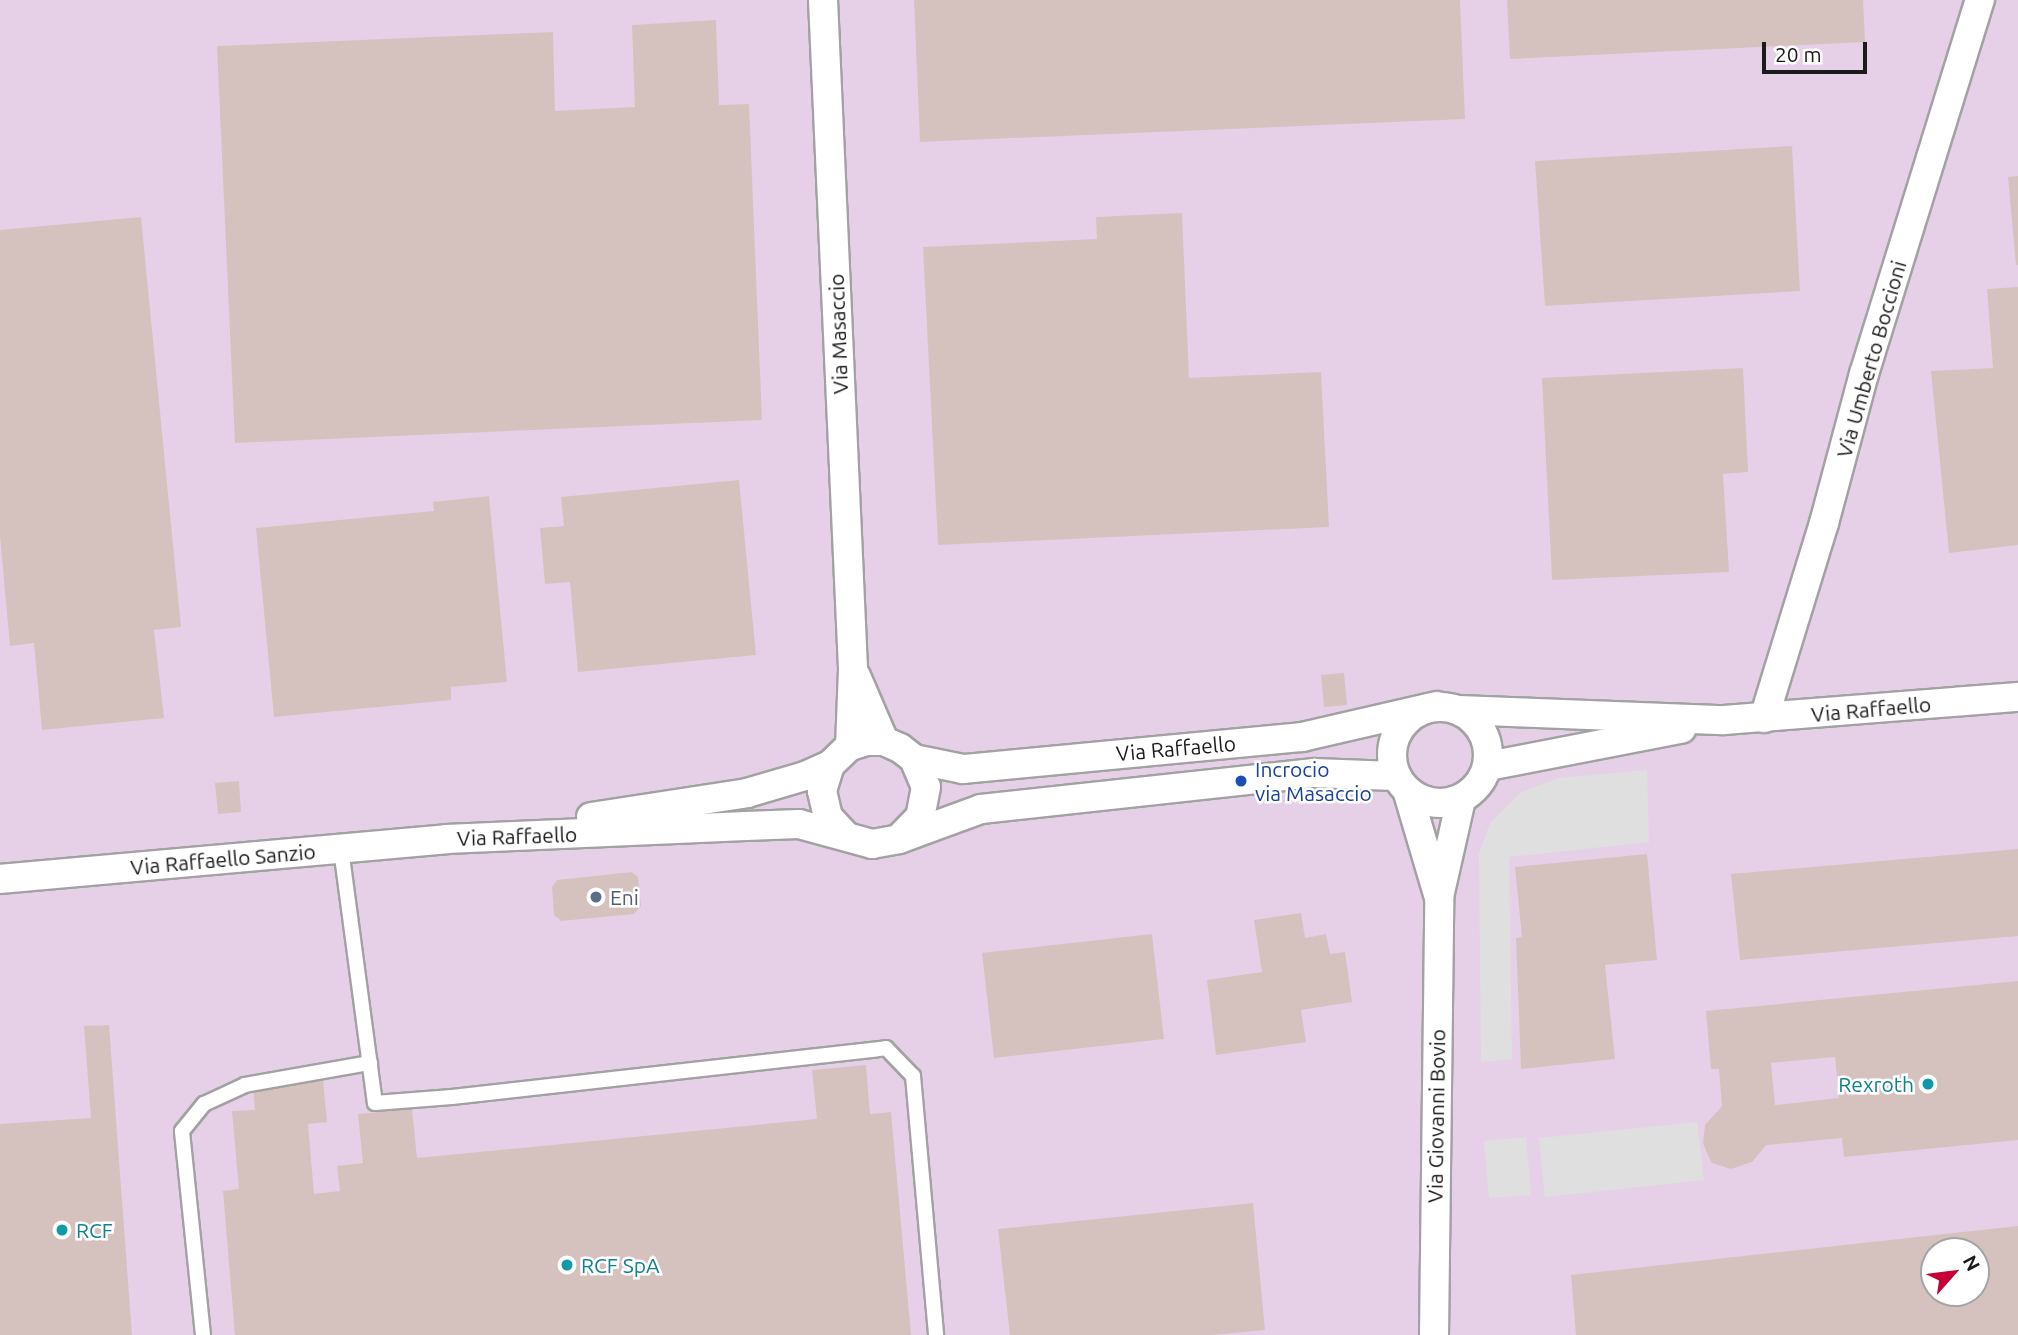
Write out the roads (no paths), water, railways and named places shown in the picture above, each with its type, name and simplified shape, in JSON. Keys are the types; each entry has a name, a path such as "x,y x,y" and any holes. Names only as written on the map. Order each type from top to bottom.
{"street":[{"name":"Via Masaccio","path":"823,0 853,669 840,756"},
{"name":"Via Umberto Boccioni","path":"1764,718 1821,535 1864,374 1980,0"},
{"name":"Via Masaccio","path":"853,669 884,741"},
{"name":"Via Raffaello","path":"1402,784 1391,750 1399,728 1419,710 1447,708 1724,720 2018,697"},
{"name":"Via Raffaello","path":"446,839 747,793 805,776 866,741 884,741 901,747 915,759 963,769 1302,737 1447,708"},
{"path":"1447,708 1478,724 1487,743 1488,765 1477,787 1461,799"},
{"name":"Via Raffaello","path":"1488,765 1724,720"},
{"path":"840,756 822,790 828,817 846,836"},
{"path":"899,838 920,817 926,787 915,759"},
{"name":"Via Raffaello","path":"446,839 799,824 872,844 899,838 981,809 1314,773 1402,784 1423,801 1445,804 1461,799"},
{"name":"Via Giovanni Bovio","path":"1402,784 1439,897"},
{"name":"Via Giovanni Bovio","path":"1434,1335 1439,897 1461,799"},
{"name":"Via Raffaello Sanzio","path":"0,878 446,839"}],"lane":[{"path":"341,849 375,1103 452,1097 886,1048 913,1076 936,1335"},
{"path":"203,1335 182,1131 204,1104 245,1084 370,1063"}],"place":[{"name":"Incrocio via Masaccio","path":"1241,781"},
{"name":"Eni","path":"596,897"},
{"name":"Rexroth","path":"1928,1084"},
{"name":"RCF","path":"62,1230"},
{"name":"RCF SpA","path":"567,1265"}]}
